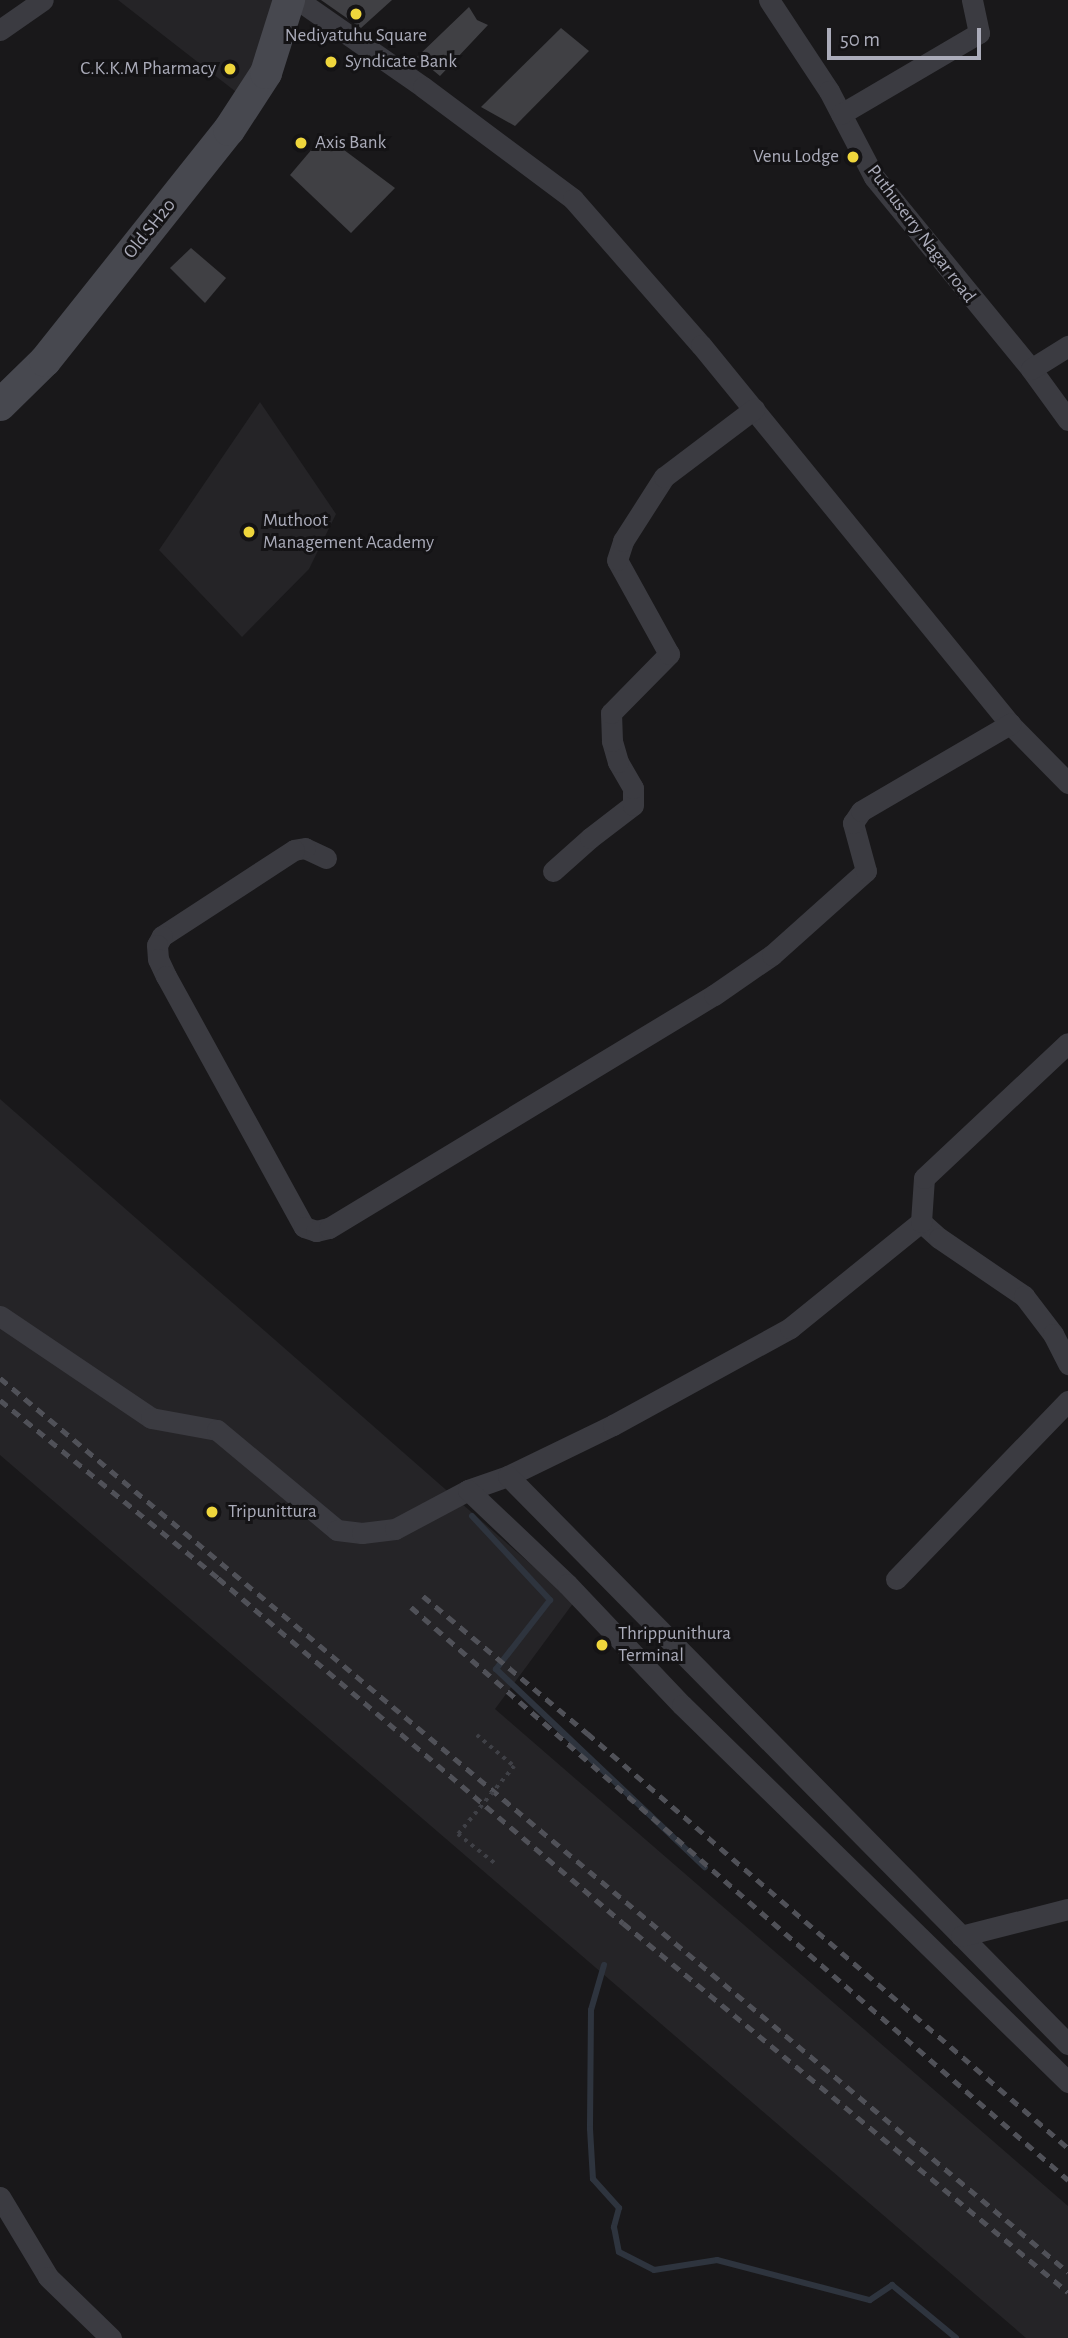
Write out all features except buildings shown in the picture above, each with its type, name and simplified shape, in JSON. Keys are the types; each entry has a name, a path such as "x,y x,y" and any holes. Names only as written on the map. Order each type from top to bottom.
{"main road":[{"name":"Old SH20","path":"0,405 45,361 229,130 266,73 289,0"}],"street":[{"path":"0,30 43,0"},
{"path":"298,0 424,87 573,199 754,409 1010,724 1068,783"},
{"name":"Puthuserry Nagar road","path":"769,0 841,114 874,177 1031,369 1068,420"},
{"path":"841,114 979,33 972,0"},
{"path":"1031,369 1068,345"},
{"path":"553,871 633,805 633,788 618,762 612,741 611,713 669,654 617,560 623,541 664,477 754,409"},
{"path":"326,858 305,848 294,850 162,936 157,945 158,959 166,976 304,1227 316,1231 329,1228 715,995 772,955 866,871 853,823 861,811 1010,724"},
{"path":"0,1315 151,1418 217,1430 337,1530 362,1533 395,1530 468,1490 508,1476 613,1425 790,1328 921,1222 924,1178 1068,1043"},
{"path":"921,1222 939,1238 1024,1296 1053,1334 1068,1363"},
{"path":"896,1579 1068,1401"},
{"path":"508,1476 1068,2043"},
{"path":"468,1490 567,1584 682,1705 1068,2082"},
{"path":"961,1936 1068,1909"},
{"path":"0,2197 48,2277 111,2338"}],"path":[{"path":"477,1735 514,1766 458,1834 496,1864"}],"shaded area":[{"path":"118,0 279,0 240,95"},
{"name":"Muthoot Management Academy","path":"260,402 336,514 309,569 242,637 159,550"},
{"path":"0,1099 574,1602 495,1709 1068,2206 1068,2338 1026,2338 0,1455"}],"waterway":[{"path":"472,1516 550,1600 496,1669 705,1867"},
{"path":"604,1965 591,2010 590,2129 593,2179 619,2208 614,2227 619,2252 654,2270 717,2260 870,2300 892,2285 956,2338"}],"railway":[{"path":"0,1378 1068,2272"},
{"path":"0,1400 218,1578 623,1923 1068,2292"},
{"path":"423,1596 587,1733 1068,2148"},
{"path":"411,1607 1068,2180"}],"place":[{"name":"Nediyatuhu Square","path":"356,14"},
{"name":"Syndicate Bank","path":"331,62"},
{"name":"C.K.K.M Pharmacy","path":"230,69"},
{"name":"Axis Bank","path":"301,143"},
{"name":"Venu Lodge","path":"853,157"},
{"name":"Muthoot Management Academy","path":"249,532"},
{"name":"Tripunittura","path":"212,1512"},
{"name":"Thrippunithura Terminal","path":"602,1645"}]}
